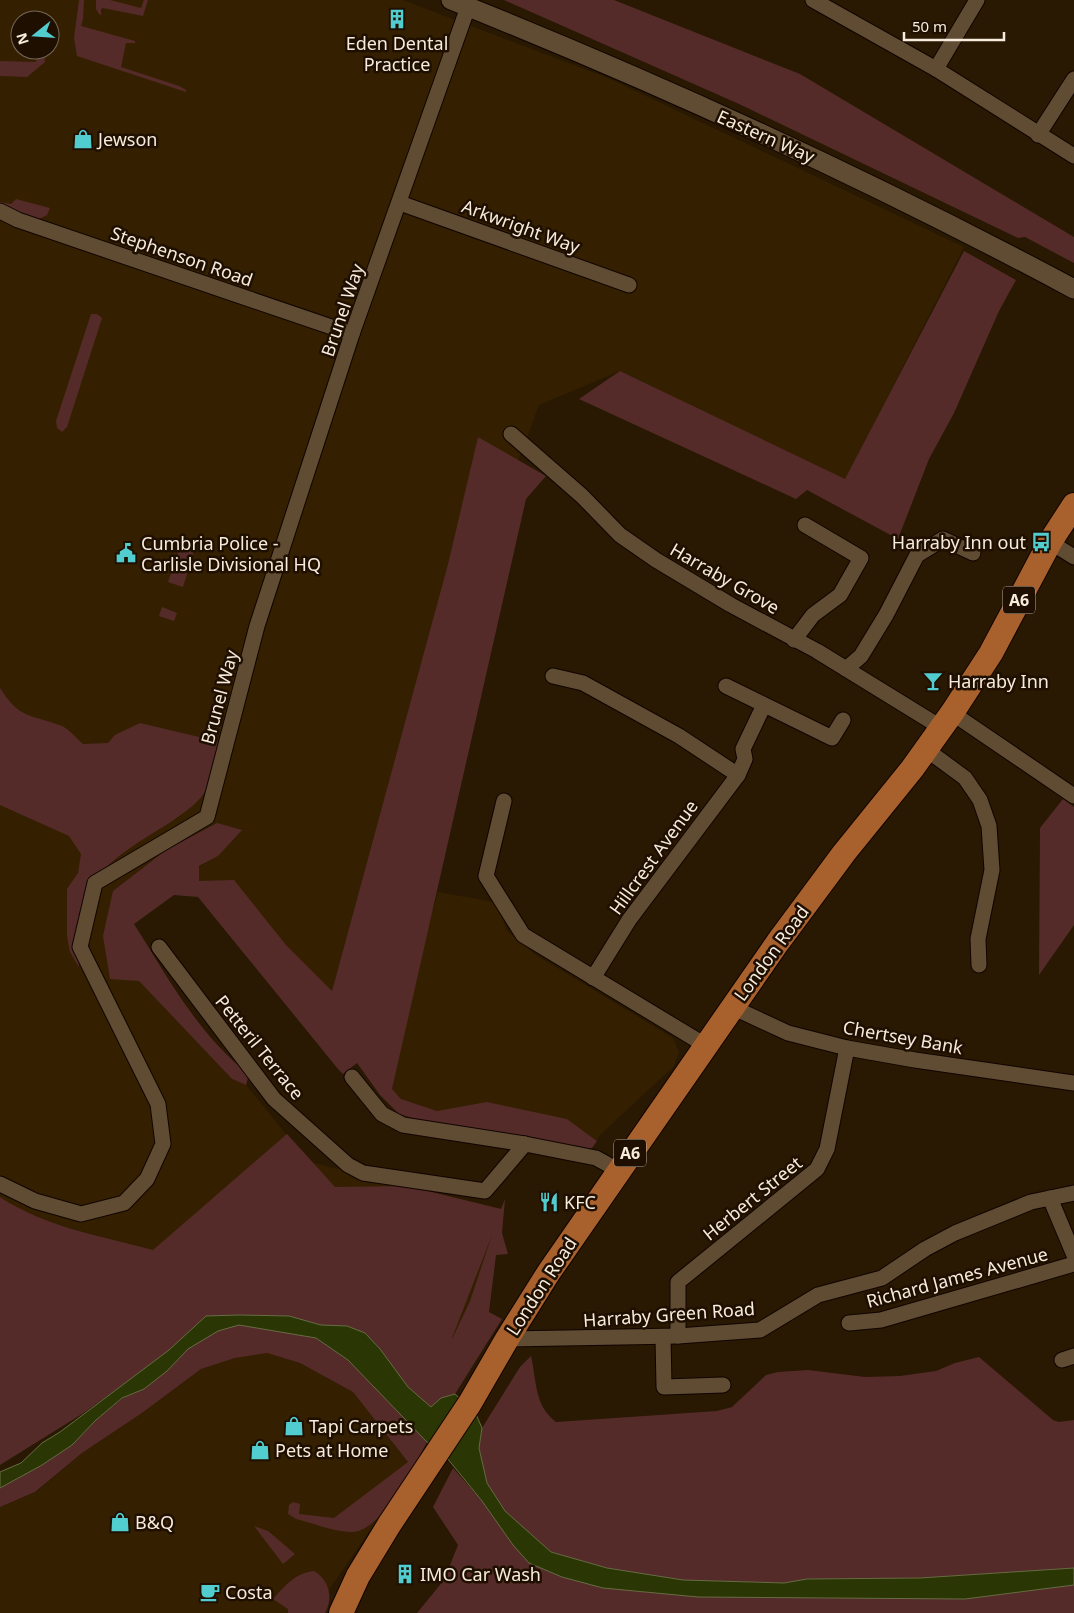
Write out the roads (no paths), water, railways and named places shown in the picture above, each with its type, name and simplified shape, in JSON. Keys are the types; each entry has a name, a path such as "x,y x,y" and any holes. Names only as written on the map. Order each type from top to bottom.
{"main road":[{"name":"London Road","path":"341,1613 358,1576 389,1525 409,1498 470,1402 507,1339 618,1170 732,1007 844,853 947,721 991,653 1050,542 1074,505"}],"street":[{"path":"813,0 936,69 1074,156"},
{"path":"936,69 977,0"},
{"name":"Brunel Way","path":"0,1184 35,1201 81,1214 124,1203 147,1179 163,1144 158,1104 80,947 95,882 207,817 257,626 352,334 400,203 459,3"},
{"name":"Eastern Way","path":"459,3 564,46 848,173 1074,289"},
{"path":"1038,135 1074,78"},
{"name":"Arkwright Way","path":"400,203 629,285"},
{"name":"Stephenson Road","path":"0,211 18,220 352,334"},
{"name":"Harraby Grove","path":"511,434 582,496 620,535 656,560 731,605 846,669 947,721 1074,796"},
{"path":"794,640 813,615 840,595 860,558 805,525"},
{"path":"846,669 860,656 870,640 917,555 943,539 973,553"},
{"path":"1050,542 1074,557"},
{"path":"553,676 583,683 679,736 738,775"},
{"path":"726,686 832,738 843,720"},
{"name":"Hillcrest Avenue","path":"594,978 629,920 738,775 745,759 743,749 764,705"},
{"path":"926,750 965,778 980,800 989,826 992,870 978,939 979,965"},
{"path":"504,801 486,876 524,935 705,1045"},
{"name":"Petteril Terrace","path":"159,947 274,1099 348,1165 363,1173 485,1191 525,1144"},
{"name":"Chertsey Bank","path":"732,1007 788,1033 847,1048 914,1060 1074,1083"},
{"name":"Herbert Street","path":"678,1336 678,1282 818,1169 827,1149 847,1048"},
{"path":"352,1077 382,1114 403,1125 525,1144 596,1158 618,1170"},
{"name":"Harraby Green Road","path":"507,1339 663,1337 760,1330 818,1295 882,1278 942,1239 1031,1202 1074,1193"},
{"path":"1050,1198 1074,1255"},
{"name":"Richard James Avenue","path":"849,1323 880,1320 1074,1264"},
{"path":"663,1337 664,1387 723,1384"}],"place":[{"name":"Eden Dental Practice","path":"397,19"},
{"name":"Jewson","path":"83,139"},
{"name":"Harraby Inn out","path":"1041,542"},
{"name":"Cumbria Police - Carlisle Divisional HQ","path":"126,553"},
{"name":"Harraby Inn","path":"933,681"},
{"name":"KFC","path":"549,1202"},
{"name":"Tapi Carpets","path":"294,1426"},
{"name":"Pets at Home","path":"260,1450"},
{"name":"B&Q","path":"120,1522"},
{"name":"IMO Car Wash","path":"405,1574"},
{"name":"Costa","path":"210,1592"}]}
